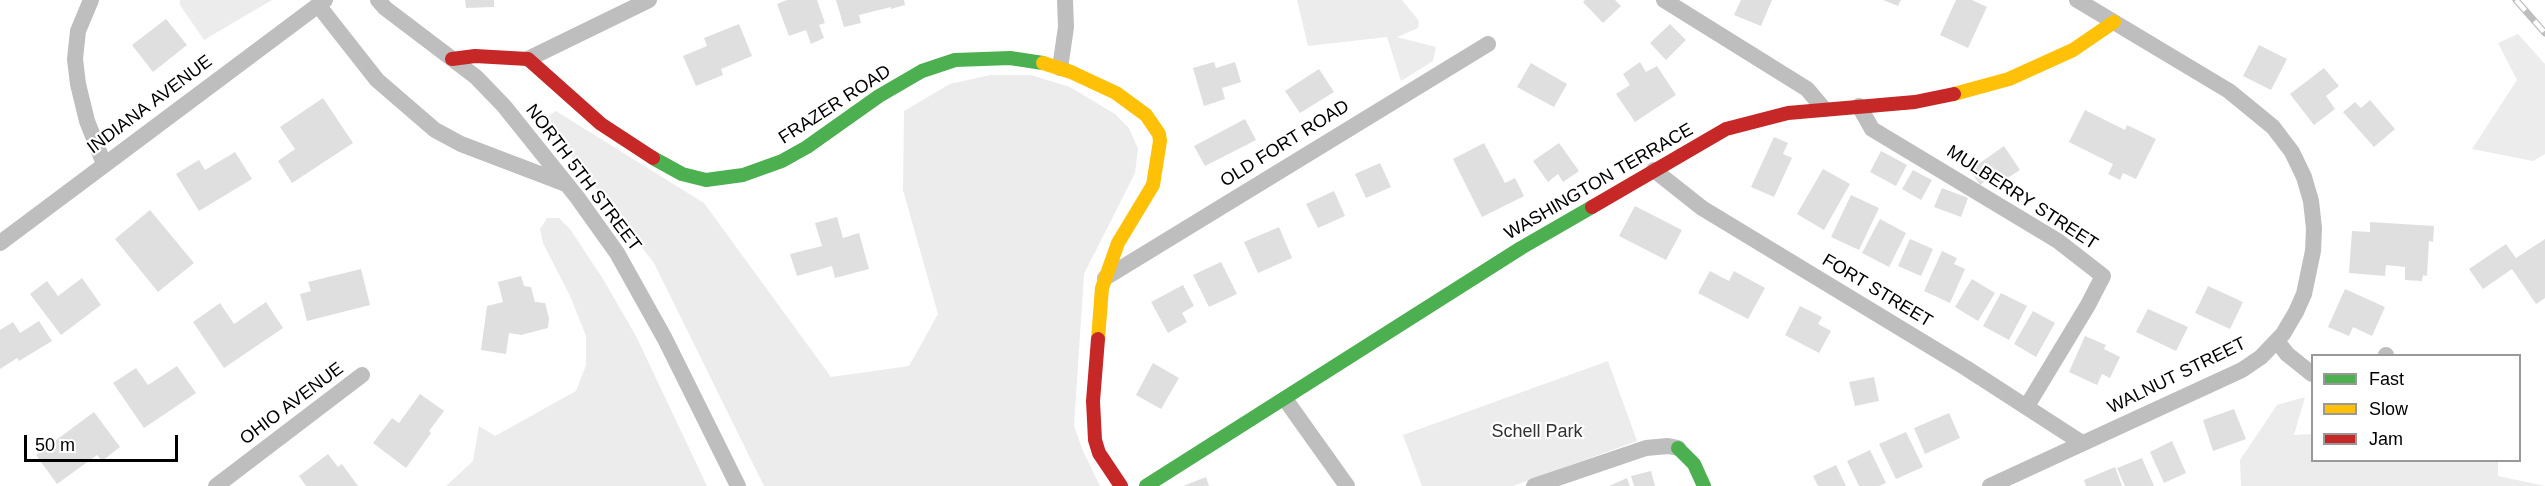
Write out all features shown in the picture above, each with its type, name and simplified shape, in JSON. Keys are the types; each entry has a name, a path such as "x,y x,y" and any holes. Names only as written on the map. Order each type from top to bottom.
{"street":[{"path":"92,0 78,31 75,59 78,84 87,121 104,164"},
{"name":"NORTH 5TH STREET","path":"378,0 385,8 476,77 504,106 567,185 617,253 665,339 738,486"},
{"path":"452,59 475,56 528,59 649,0"},
{"path":"1060,68 1066,27 1065,0"},
{"path":"1664,0 1807,89 1824,109"},
{"name":"WALNUT STREET","path":"1990,486 2242,370 2261,357 2277,341 2296,312 2304,294 2313,250 2314,228 2311,201 2304,177 2273,127 2229,91 2077,0"},
{"path":"322,2 377,80 435,130 461,144 567,185"},
{"name":"INDIANA AVENUE","path":"0,243 322,2"},
{"name":"WASHINGTON TERRACE","path":"1146,486 1521,248 1726,129 1788,112 1915,102 1976,90 2009,79 2073,50 2114,22"},
{"name":"OLD FORT ROAD","path":"1104,278 1488,44"},
{"name":"FRAZER ROAD","path":"528,59 601,124 665,165 682,174 706,180 743,175 782,161 807,147 879,96 922,71 942,63 982,57 1010,58 1060,68 1116,93 1136,106 1159,134 1161,141 1153,185 1118,243 1104,278 1094,401 1095,440 1099,453 1121,486"},
{"name":"MULBERRY STREET","path":"1860,106 1872,129 2058,241 2103,276 2027,406"},
{"name":"FORT STREET","path":"1654,170 1702,208 2027,406 2082,443"},
{"path":"2277,341 2287,354 2311,372"},
{"name":"OHIO AVENUE","path":"216,486 362,375"},
{"path":"1285,399 1347,486"},
{"path":"1534,486 1646,448 1668,446 1678,447 1694,464 1704,486"}],"green space":[{"path":"180,0 272,0 204,40 180,5"},
{"path":"1297,0 1402,0 1419,21 1418,28 1397,37 1436,47 1433,61 1401,81 1387,37 1308,46"},
{"path":"2518,34 2545,64 2545,154 2533,161 2472,149 2517,80 2498,43"},
{"path":"990,75 1031,75 1070,87 1115,114 1129,128 1138,149 1135,173 1084,274 1074,426 1100,486 764,486 654,263 543,120 556,111 704,203 831,377 909,366 938,314 903,190 904,111 950,84"},
{"path":"547,218 559,218 570,229 603,279 636,336 707,486 446,486 473,461 479,426 495,436 576,391 586,365 586,336 571,298 543,243 540,229"},
{"name":"Schell Park","path":"1608,361 1637,441 1513,486 1422,486 1403,435"},
{"path":"2305,397 2294,435 2311,434 2311,462 2498,462 2498,476 2545,486 2241,486 2240,460 2277,405"}],"building":[{"path":"465,0 494,0 494,7 466,8"},
{"path":"787,0 817,0 825,23 819,25 824,38 811,44 806,30 789,36 777,4"},
{"path":"836,0 904,0 905,5 859,15 861,23 844,27"},
{"path":"1585,0 1615,0 1621,6 1603,23 1583,2"},
{"path":"1741,0 1772,0 1761,26 1734,15"},
{"path":"1883,0 1901,0 1898,6"},
{"path":"1956,0 1972,0 1987,7 1968,48 1940,35"},
{"path":"166,19 187,45 153,72 132,45"},
{"path":"739,24 752,56 721,69 723,75 696,86 683,56 707,46 704,38"},
{"path":"1670,24 1686,40 1666,60 1650,43"},
{"path":"2259,45 2287,59 2271,90 2243,76"},
{"path":"1214,62 1216,68 1235,62 1241,82 1222,88 1225,99 1204,106 1193,68"},
{"path":"1640,62 1646,72 1657,66 1676,95 1635,122 1616,94 1630,85 1623,74"},
{"path":"1531,63 1567,84 1554,107 1517,87"},
{"path":"2324,68 2339,86 2326,96 2335,109 2314,125 2290,94"},
{"path":"1319,69 1334,92 1300,113 1285,91"},
{"path":"323,98 353,143 292,183 278,161 295,149 280,127"},
{"path":"2370,100 2395,129 2374,147 2343,112 2355,102 2361,108"},
{"path":"2085,110 2125,130 2127,125 2156,139 2136,179 2123,173 2120,180 2108,174 2113,164 2069,142"},
{"path":"1245,119 1256,140 1205,166 1194,146"},
{"path":"1774,137 1788,143 1783,154 1792,158 1774,197 1751,187"},
{"path":"1484,143 1505,183 1515,178 1524,196 1482,217 1453,159"},
{"path":"1559,143 1579,171 1563,182 1558,174 1548,182 1533,161"},
{"path":"2004,146 2020,170 1995,186 1990,178 1980,185 1970,170"},
{"path":"1881,151 1907,165 1896,186 1870,172"},
{"path":"235,152 252,179 199,211 176,174 199,160 205,170"},
{"path":"1380,163 1391,187 1366,198 1355,174"},
{"path":"1823,169 1850,184 1824,230 1797,214"},
{"path":"1913,170 1932,180 1921,200 1902,189"},
{"path":"1942,188 1968,198 1961,217 1934,207"},
{"path":"1334,191 1345,216 1318,228 1306,204"},
{"path":"1851,195 1879,208 1859,250 1831,237"},
{"path":"1635,206 1682,230 1666,260 1619,236"},
{"path":"150,210 194,263 158,292 115,239"},
{"path":"837,217 843,238 859,233 869,269 835,278 832,266 797,276 790,254 822,246 815,223"},
{"path":"1880,219 1906,233 1889,267 1862,253"},
{"path":"2370,222 2434,226 2433,242 2429,241 2427,276 2423,275 2422,281 2405,280 2405,267 2386,265 2385,276 2349,273 2352,231 2370,232"},
{"path":"1279,227 1292,258 1258,273 1244,242"},
{"path":"1910,239 1933,249 1921,276 1898,266"},
{"path":"2545,239 2545,298 2536,304 2512,269 2483,289 2469,269 2506,244 2516,258"},
{"path":"1942,251 1957,258 1954,264 1965,269 1950,303 1924,291"},
{"path":"1221,262 1237,294 1209,307 1193,275"},
{"path":"361,269 370,305 307,321 300,294 311,291 308,282"},
{"path":"1710,271 1729,281 1734,271 1765,288 1748,319 1698,293"},
{"path":"521,276 524,286 531,287 535,302 545,303 549,318 548,328 521,335 509,333 506,354 481,350 487,306 503,302 498,282"},
{"path":"82,278 101,305 61,335 30,294 47,281 58,296"},
{"path":"1972,279 1995,293 1978,321 1955,307"},
{"path":"1183,285 1194,306 1182,313 1187,322 1168,333 1151,302"},
{"path":"2208,286 2243,302 2230,329 2195,313"},
{"path":"2345,289 2385,307 2372,336 2353,327 2349,336 2328,327"},
{"path":"2001,293 2027,306 2009,340 1983,326"},
{"path":"266,302 283,328 224,368 193,322 220,303 234,324"},
{"path":"1800,306 1822,317 1818,324 1831,331 1819,353 1785,335"},
{"path":"2148,309 2188,327 2176,351 2136,332"},
{"path":"2033,311 2055,323 2036,357 2014,344"},
{"path":"39,321 52,341 19,361 17,358 0,369 0,330 13,322 20,333"},
{"path":"2085,336 2106,345 2104,349 2120,357 2110,378 2102,374 2097,385 2069,372"},
{"path":"1153,363 1179,378 1161,409 1136,395"},
{"path":"177,366 196,393 144,428 113,383 136,368 148,385"},
{"path":"1874,377 1879,401 1855,406 1849,382"},
{"path":"420,394 444,411 406,468 373,443 392,418 399,423"},
{"path":"2234,409 2246,439 2213,451 2203,420"},
{"path":"94,412 120,447 102,461 97,455 57,484 36,455"},
{"path":"1949,413 1960,438 1925,454 1914,428"},
{"path":"1906,432 1923,467 1896,479 1879,444"},
{"path":"2172,441 2186,473 2164,483 2150,452"},
{"path":"1870,450 1886,483 1879,486 1859,486 1847,461"},
{"path":"328,454 338,467 342,464 358,486 306,486 299,476"},
{"path":"2142,458 2154,486 2125,486 2117,468"},
{"path":"1836,465 1846,486 1818,486 1813,476"},
{"path":"2115,467 2122,486 2086,486 2084,480"},
{"path":"1651,471 1655,486 1634,486 1631,476"},
{"path":"1206,477 1209,486 1183,486"},
{"path":"1627,478 1630,486 1609,486"}],"railway":[{"path":"2516,0 2545,33"}],"traffic: fast":[{"path":"653,158 682,174 706,180 743,175 782,161 807,147 879,96 922,71 955,60 1010,58 1043,63"},
{"path":"1146,486 1521,248 1592,207"},
{"path":"1678,448 1694,464 1704,486"}],"traffic: slow":[{"path":"1954,94 2009,79 2073,50 2114,22"},
{"path":"1043,63 1071,72 1116,93 1146,115 1159,134 1160,141 1153,185 1118,243 1102,288 1098,339"}],"traffic: jam":[{"path":"452,59 475,56 528,59 601,124 653,158"},
{"path":"1592,207 1726,129 1788,113 1915,102 1954,94"},
{"path":"1098,339 1093,401 1095,440 1099,453 1121,486"}]}
